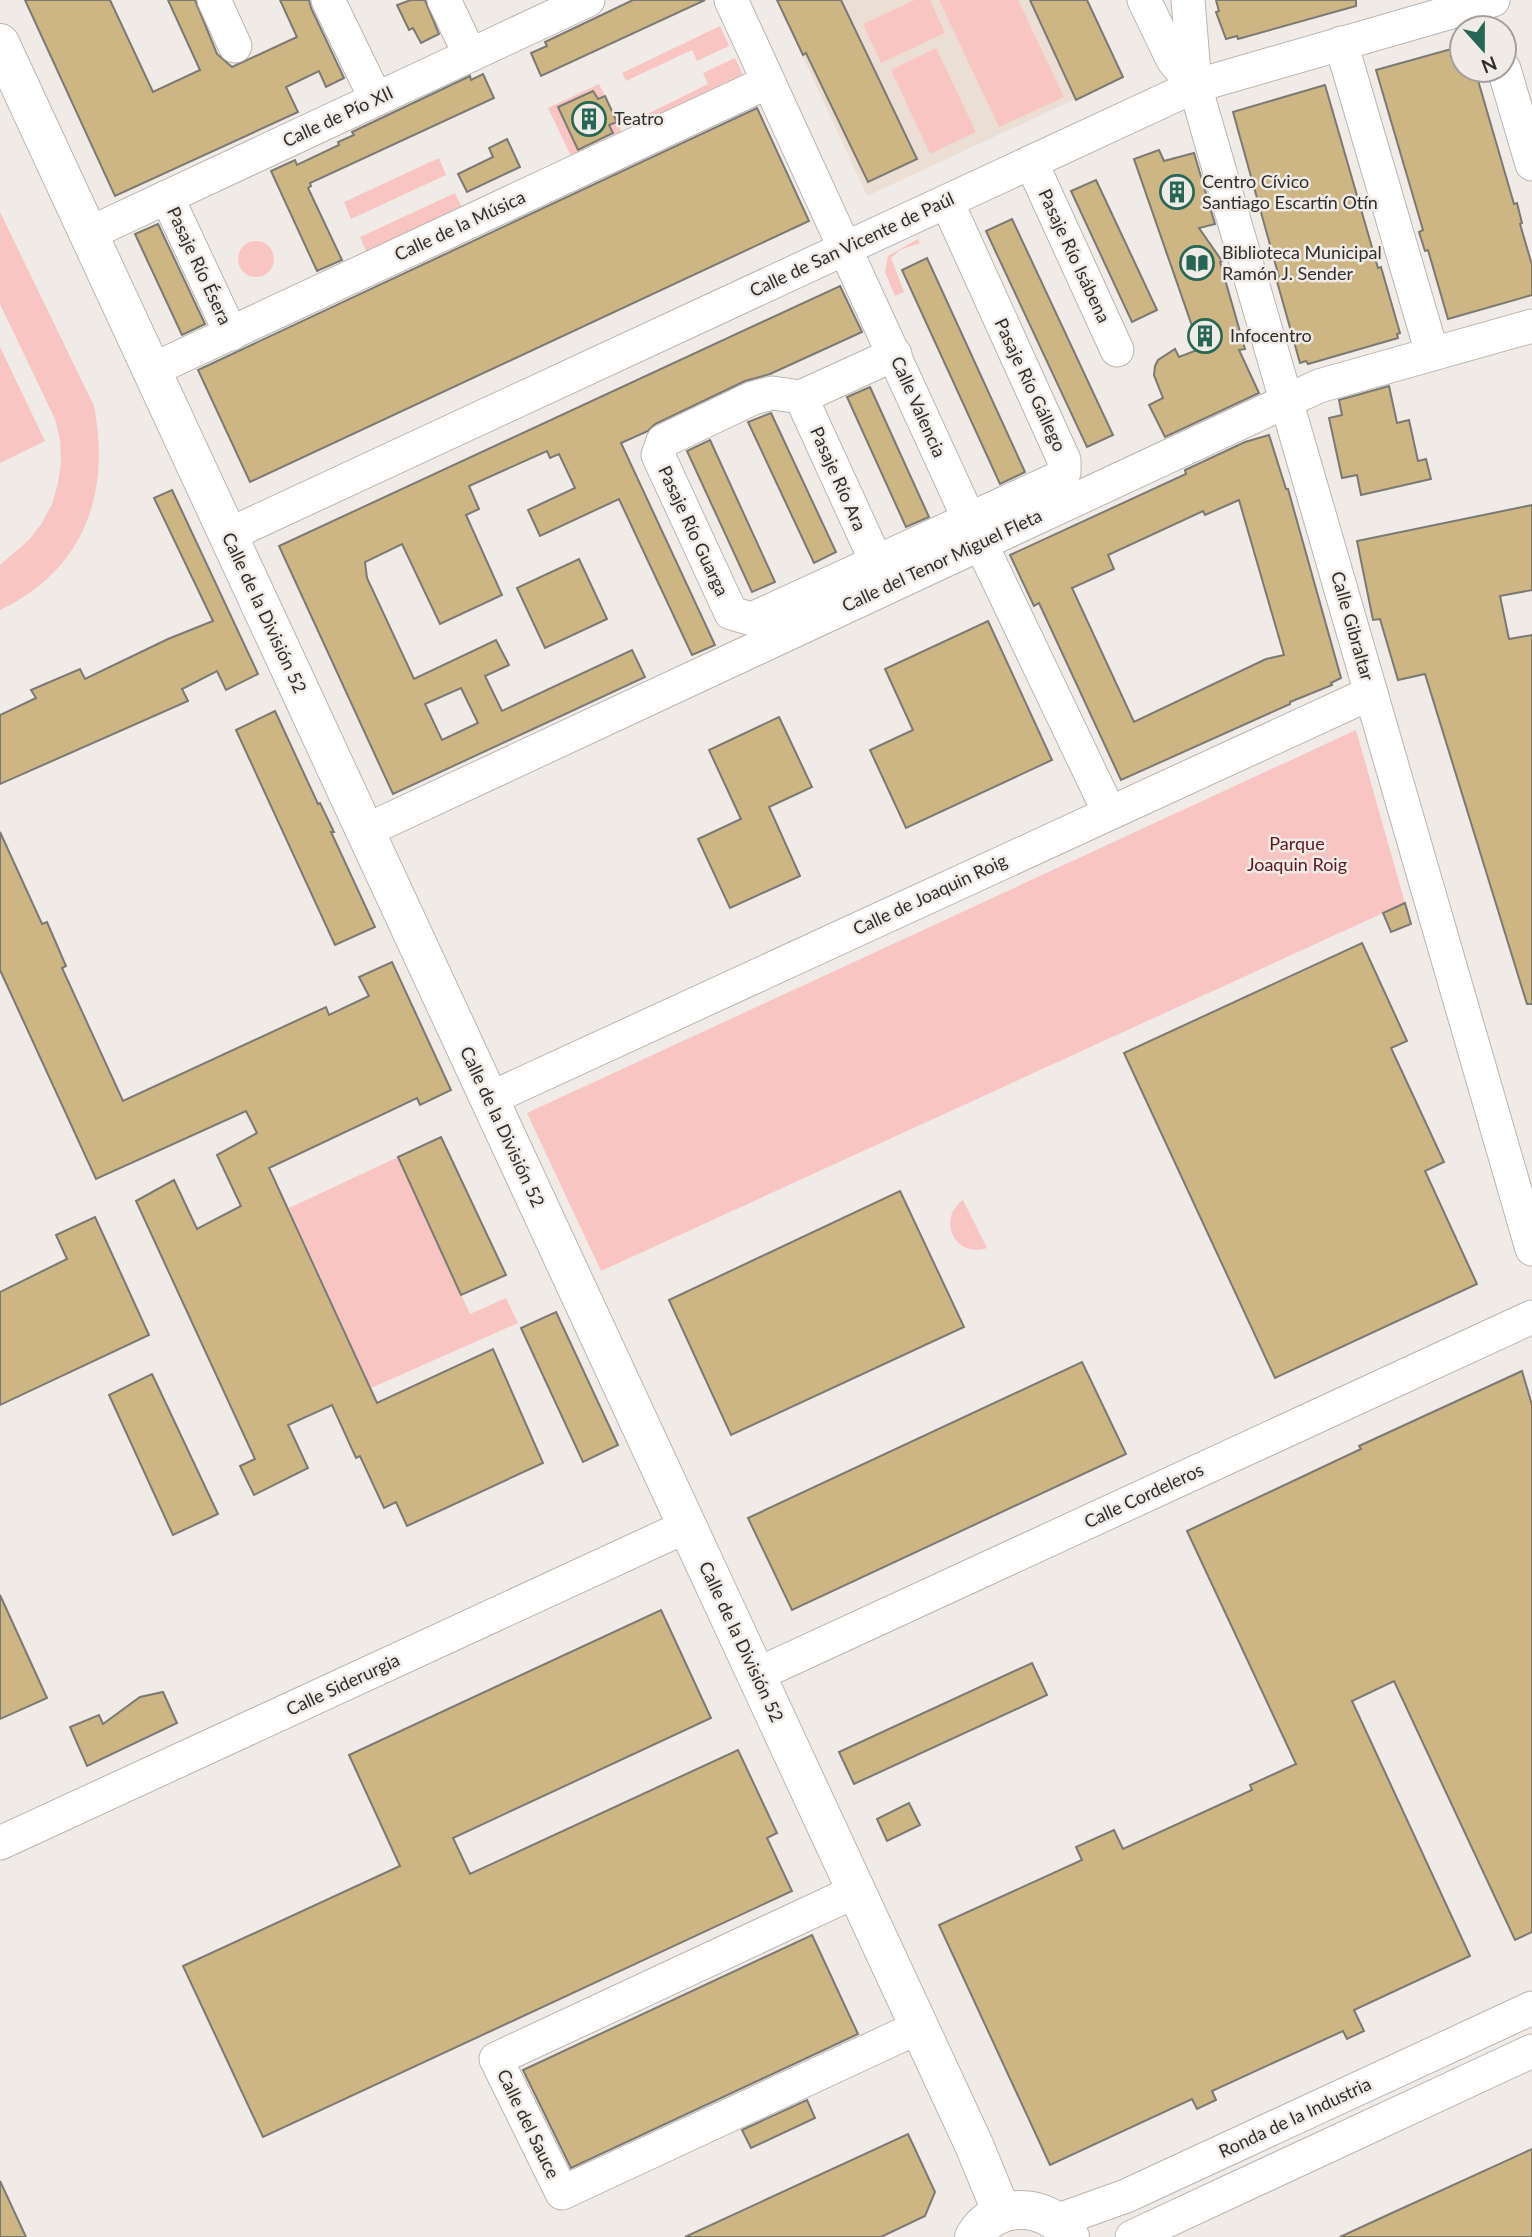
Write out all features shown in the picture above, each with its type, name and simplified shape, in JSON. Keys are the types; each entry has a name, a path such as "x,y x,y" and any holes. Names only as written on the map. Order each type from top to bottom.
{"main road":[{"name":"Calle de la División 52","path":"0,43 974,2145 988,2225"},
{"path":"988,2225 1030,2210 1063,2229"}],"street":[{"path":"214,0 235,46"},
{"path":"328,0 376,99"},
{"path":"444,0 470,55"},
{"name":"Calle Valencia","path":"731,0 975,531 1109,812"},
{"path":"1144,0 1173,60 1195,86"},
{"name":"Calle Gibraltar","path":"1188,0 1195,86 1532,1249"},
{"name":"Calle de Pío XII","path":"89,234 470,55 567,4"},
{"name":"Calle de San Vicente de Paúl","path":"228,535 1195,86 1341,43 1490,10"},
{"path":"1341,43 1432,353"},
{"name":"Calle de la Música","path":"152,370 768,82"},
{"path":"1508,84 1532,164"},
{"name":"Pasaje Río Isábena","path":"1031,163 1117,350"},
{"name":"Pasaje Río Ésera","path":"167,197 231,334"},
{"name":"Pasaje Río Gállego","path":"947,202 1065,467 1059,478 975,531"},
{"name":"Calle del Tenor Miguel Fleta","path":"365,831 975,531 1319,386 1532,326"},
{"name":"Pasaje Río Guarga","path":"895,354 801,397 772,393 752,398 663,441 658,455 731,613 752,620 876,561 975,531"},
{"name":"Pasaje Río Ara","path":"801,397 876,561"},
{"name":"Calle de Joaquin Roig","path":"489,1099 1371,692"},
{"name":"Calle Cordeleros","path":"756,1675 1532,1317"},
{"name":"Calle Siderurgia","path":"0,1843 687,1526"},
{"name":"Calle del Sauce","path":"856,1891 496,2059 562,2193 919,2026"},
{"name":"Ronda de la Industria","path":"1063,2229 1126,2196 1532,2008"},
{"path":"1132,2237 1532,2051"}],"shaded area":[{"path":"777,0 1087,0 1123,77 867,196"}],"green space":[{"path":"915,0 930,0 945,33 881,63 863,24"},
{"path":"939,0 1018,0 1064,97 999,127"},
{"path":"720,26 729,46 697,61 692,50 626,81 622,73"},
{"path":"936,48 976,132 930,154 891,70"},
{"path":"735,58 744,77 646,123 643,116 708,84 703,73"},
{"path":"599,84 605,96 597,99 593,91 558,107 578,151 614,135 609,125 617,122 623,134 572,158 548,108"},
{"path":"439,158 446,175 351,219 344,202"},
{"path":"455,193 462,208 367,253 360,237"},
{"path":"0,212 94,406 98,469 94,499 85,526 71,551 53,574 29,593 0,610 0,565 29,540 42,523 52,504 61,462 55,419 0,304"},
{"path":"918,239 920,243 900,250 891,258 904,292 895,296 885,272 888,256"},
{"path":"256,241 269,246 274,259 269,272 256,277 243,272 238,259 243,246"},
{"path":"0,347 45,441 0,463"},
{"name":"Parque Joaquin Roig","path":"1356,730 1405,903 601,1271 527,1113"},
{"path":"398,1157 470,1314 506,1298 518,1323 371,1388 289,1208"},
{"path":"963,1200 987,1248 966,1248 958,1243 953,1235 951,1217"}],"building":[{"path":"25,0 110,0 153,92 200,70 168,0 195,0 217,54 232,67 297,37 280,0 309,0 344,78 326,87 319,71 286,87 298,112 115,196"},
{"path":"411,0 425,0 439,34 421,43 413,28 409,30 397,5"},
{"path":"633,0 705,0 541,76 531,53 547,46 545,42"},
{"path":"777,0 841,0 917,159 868,182 806,53 803,55"},
{"path":"1030,0 1087,0 1123,77 1076,100"},
{"path":"1216,0 1356,0 1356,6 1238,39 1237,36 1226,39 1216,12 1219,11"},
{"path":"1448,50 1448,84 1479,84 1514,204 1517,203 1532,265 1532,295 1448,319 1428,250 1425,251 1419,232 1423,230 1376,70"},
{"path":"483,74 494,98 310,183 308,188 342,260 317,271 271,171 295,160 297,165 339,145 338,142 354,135 352,132 470,76 471,80"},
{"path":"1325,85 1378,268 1381,267 1400,333 1397,334 1398,338 1308,364 1306,361 1300,363 1233,112"},
{"name":"Teatro","path":"593,91 598,99 605,96 617,122 609,125 613,133 578,150 558,107"},
{"path":"757,108 809,221 250,482 198,370"},
{"path":"507,139 520,167 467,192 458,174 493,157 489,148"},
{"name":"Infocentro","path":"1159,150 1164,161 1194,153 1215,224 1199,228 1222,261 1220,262 1245,349 1239,350 1259,393 1165,437 1149,405 1163,398 1154,375 1155,366 1158,360 1175,349 1179,357 1200,349 1134,159"},
{"path":"1096,180 1157,310 1132,322 1071,191"},
{"path":"1012,219 1113,435 1087,447 986,231"},
{"path":"158,224 205,324 182,335 135,234"},
{"path":"927,258 1025,472 1000,484 902,270"},
{"path":"840,286 862,332 770,374 745,381 621,443 715,645 692,655 619,499 540,536 528,510 575,488 559,454 550,458 547,451 469,486 479,509 466,515 502,595 440,624 402,544 365,562 367,578 414,679 496,640 509,665 485,676 502,711 632,650 645,677 393,794 279,546","holes":["461,688 478,723 442,740 425,704"]},
{"path":"1389,386 1397,423 1409,420 1418,461 1426,459 1431,479 1361,495 1357,475 1342,478 1329,418 1342,415 1339,400"},
{"path":"870,387 929,517 906,527 847,397"},
{"path":"771,413 836,552 814,563 748,422"},
{"path":"1269,435 1288,489 1341,678 1331,683 1332,685 1121,780 1039,603 1034,606 1010,555 1186,474 1185,470 1245,442","holes":["1239,500 1284,655 1266,659 1134,722 1072,588 1114,569 1108,555 1203,511 1205,515"]},
{"path":"710,440 775,582 752,592 687,451"},
{"path":"172,490 258,674 226,690 217,671 182,689 188,701 0,784 0,715 36,698 31,690 80,669 85,679 168,639 213,621 154,498"},
{"path":"1532,505 1532,590 1500,596 1509,639 1532,635 1532,1004 1527,1004 1425,674 1398,680 1380,619 1373,620 1357,541"},
{"path":"579,559 607,619 545,648 517,588"},
{"path":"988,621 1052,760 906,828 870,750 913,730 885,669"},
{"path":"275,711 318,804 320,803 334,832 331,832 375,927 335,945 236,730"},
{"path":"779,717 812,787 769,807 800,876 730,908 698,839 741,819 709,750"},
{"path":"0,832 42,924 47,922 66,966 62,968 123,1101 326,1007 329,1015 369,996 359,977 392,962 451,1090 420,1105 417,1098 269,1168 377,1403 493,1349 543,1463 407,1526 396,1502 384,1508 360,1456 356,1458 332,1405 288,1425 308,1468 254,1495 240,1466 255,1459 136,1201 174,1180 197,1229 241,1206 217,1155 257,1133 246,1111 96,1179 0,970"},
{"path":"1405,903 1411,924 1391,932 1383,913"},
{"path":"1362,943 1407,1041 1391,1048 1444,1162 1425,1171 1477,1284 1275,1378 1124,1053"},
{"path":"441,1137 506,1275 461,1295 398,1157"},
{"path":"900,1191 964,1327 731,1435 669,1300"},
{"path":"95,1217 149,1335 0,1405 0,1292 67,1259 56,1235"},
{"path":"556,1312 618,1445 583,1462 521,1328"},
{"path":"1082,1362 1126,1454 792,1610 748,1518"},
{"path":"1522,1371 1532,1405 1532,1932 1515,1940 1394,1681 1352,1701 1470,1956 1354,2010 1364,2031 1347,2039 1343,2031 1212,2091 1216,2100 1197,2109 1192,2099 1050,2165 939,1925 1082,1860 1076,1847 1114,1830 1123,1849 1252,1790 1250,1785 1296,1764 1187,1531 1361,1449 1359,1446"},
{"path":"152,1374 218,1514 173,1535 109,1395"},
{"path":"0,1595 47,1698 0,1719"},
{"path":"661,1610 711,1718 453,1838 470,1874 738,1750 777,1833 767,1838 792,1891 263,2137 183,1966 400,1866 349,1755"},
{"path":"1032,1663 1047,1695 854,1784 839,1752"},
{"path":"163,1692 177,1723 87,1766 70,1727 99,1715 103,1724 140,1697"},
{"path":"909,1803 920,1825 887,1841 877,1819"},
{"path":"812,1935 858,2034 571,2168 523,2070"},
{"path":"807,2100 815,2118 751,2148 742,2130"},
{"path":"908,2134 935,2192 925,2216 881,2237 685,2237"},
{"path":"1532,2149 1532,2237 1340,2237 1381,2218"},
{"path":"0,2181 26,2237 0,2237"}],"place":[{"name":"Teatro","path":"589,119"},
{"name":"Centro Cívico Santiago Escartín Otín","path":"1177,192"},
{"name":"Biblioteca Municipal Ramón J. Sender","path":"1197,263"},
{"name":"Infocentro","path":"1205,336"}]}
